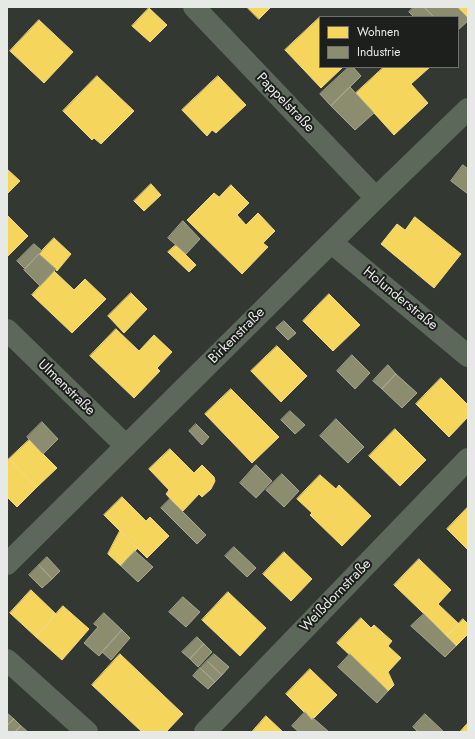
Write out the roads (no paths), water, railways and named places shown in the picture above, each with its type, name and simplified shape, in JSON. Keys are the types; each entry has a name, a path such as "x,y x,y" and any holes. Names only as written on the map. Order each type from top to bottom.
{"street":[{"name":"Pappelstraße","path":"194,7 376,198"},
{"name":"Birkenstraße","path":"7,564 376,198 468,109"},
{"name":"Holunderstraße","path":"332,243 468,356"},
{"name":"Ulmenstraße","path":"7,330 126,446"},
{"name":"Weißdornstraße","path":"205,732 468,459"},
{"path":"7,660 87,732"}]}
